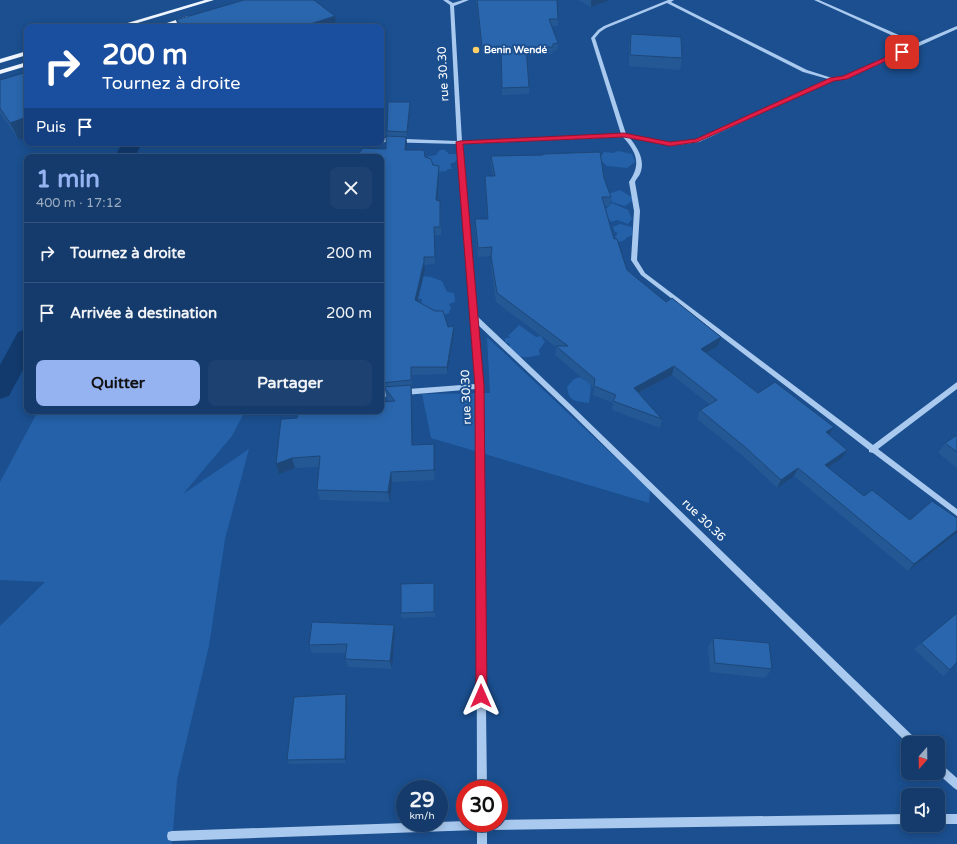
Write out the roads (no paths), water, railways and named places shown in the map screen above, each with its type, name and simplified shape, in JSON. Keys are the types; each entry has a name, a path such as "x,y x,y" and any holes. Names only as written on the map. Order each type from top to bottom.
{"main road":[{"path":"127,24 211,0"},
{"path":"168,24 192,17"},
{"path":"0,61 24,54"},
{"path":"0,72 24,65"}],"street":[{"path":"445,0 452,5 467,0"},
{"path":"816,0 917,45"},
{"path":"832,80 805,71 670,1 605,27 593,38 624,135 634,147 640,160 638,173 632,182 637,211 634,260 643,274 872,450 957,513"},
{"name":"rue 30.30","path":"452,5 460,142 479,386 482,780"},
{"path":"384,140 460,142 624,135 670,144 697,140 832,80 844,78 957,27"},
{"name":"rue 30.36","path":"474,317 570,408 907,736"},
{"path":"872,450 957,385"},
{"path":"384,394 479,386"},
{"path":"945,774 957,785"},
{"path":"508,824 901,819"},
{"path":"945,819 957,819"},
{"path":"172,836 456,825"},
{"path":"482,832 482,844"}],"waterway":[{"path":"126,154 130,146"},
{"path":"0,389 24,344"}],"place":[{"name":"Benin Wendé","path":"476,50"}]}
